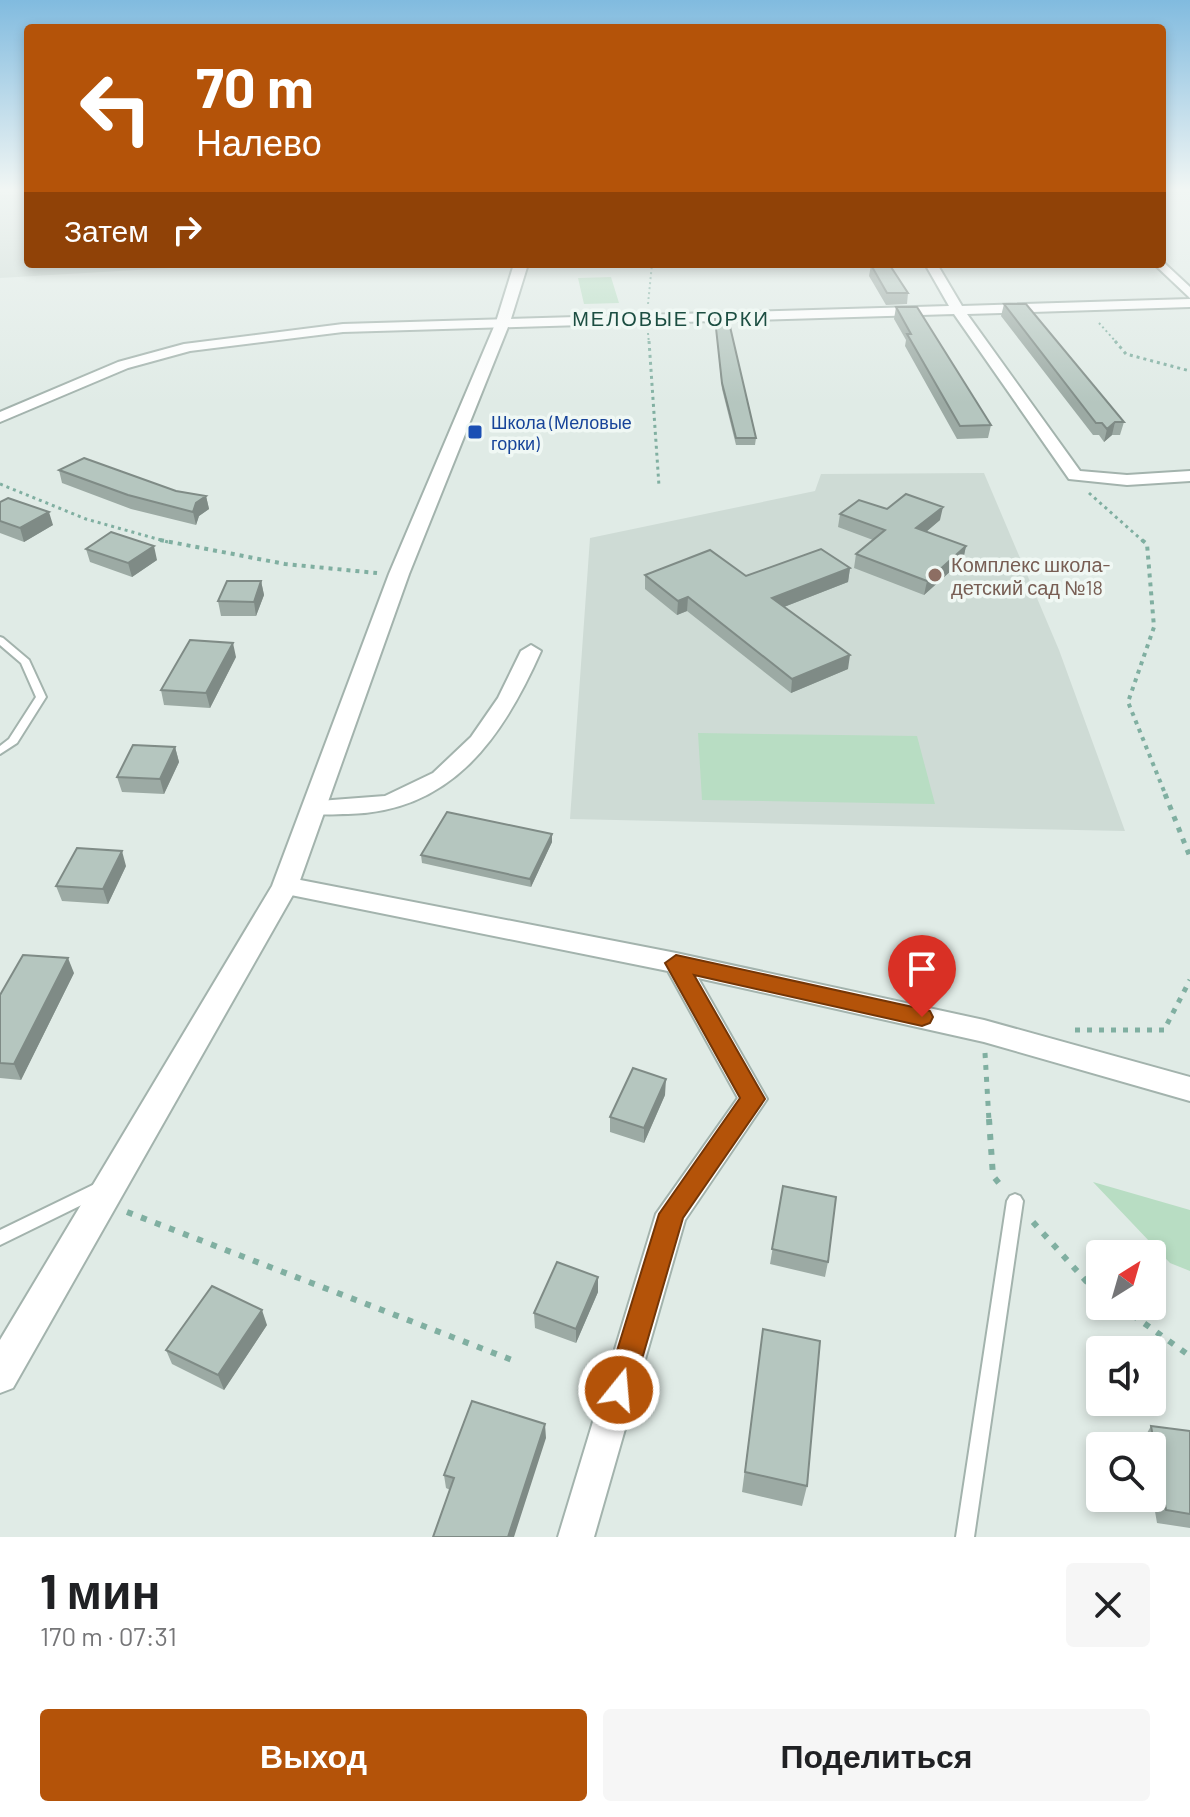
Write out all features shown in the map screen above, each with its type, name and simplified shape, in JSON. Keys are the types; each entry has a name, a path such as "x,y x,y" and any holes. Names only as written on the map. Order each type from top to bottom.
{"street":[{"path":"0,1375 285,886 399,574 503,322 520,268"},
{"path":"933,268 957,309 1075,476 1127,480 1190,476"},
{"path":"1164,268 1190,294"},
{"path":"0,417 123,365 189,347 343,328 1190,303"},
{"path":"314,807 394,802 451,772 511,699 531,651"},
{"path":"285,886 676,963 984,1031 1190,1089"},
{"path":"576,1537 671,1214 753,1099 676,963"}],"lane":[{"path":"0,640 25,662 41,697 13,741 0,751"},
{"path":"0,1238 109,1191"},
{"path":"965,1537 1015,1201"}],"path":[{"path":"652,268 646,319 659,486"},
{"path":"1085,306 1126,354 1190,371"},
{"path":"1075,476 1095,501 1147,544 1154,627 1128,702 1190,857"},
{"path":"0,484 26,498 128,530 227,554 319,570 399,574"},
{"path":"1059,1030 1164,1030 1190,980"},
{"path":"984,1031 993,1176 1086,1281"},
{"path":"109,1191 512,1360"},
{"path":"1140,1320 1190,1356"}],"shaded area":[{"path":"0,260 24,260 24,268 171,268 0,278"},
{"path":"984,473 1059,650 1125,831 570,819 590,538 815,491 821,474"}],"green space":[{"path":"611,277 619,303 584,304 578,278"},
{"path":"698,733 917,736 935,804 702,800"},
{"path":"1093,1182 1190,1210 1190,1271 1166,1259 1166,1240 1148,1240"}],"building":[{"path":"873,268 892,268 908,293 887,293"},
{"path":"1004,304 1026,304 1124,422 1115,422 1107,429 1102,423 1096,423"},
{"path":"896,307 917,307 991,425 960,426 907,334 911,334"},
{"path":"728,318 756,438 736,438 722,383 715,319"},
{"path":"84,458 176,491 206,496 196,503 193,512 128,495 59,470"},
{"path":"906,494 943,507 916,528 966,546 927,581 856,554 885,530 840,514 859,500 887,509"},
{"path":"8,498 49,512 20,528 0,521 0,502"},
{"path":"111,532 154,546 128,563 86,549"},
{"path":"821,549 850,568 772,598 850,655 792,679 688,597 678,601 645,575 710,550 746,576"},
{"path":"227,581 261,581 254,602 218,601"},
{"path":"190,640 233,643 206,693 161,690"},
{"path":"133,745 175,747 160,779 117,777"},
{"path":"447,812 552,834 530,879 421,855"},
{"path":"77,848 122,851 103,889 56,886"},
{"path":"23,955 68,958 14,1064 0,1063 0,995"},
{"path":"633,1068 666,1079 644,1128 610,1117"},
{"path":"783,1186 836,1197 828,1262 772,1249"},
{"path":"557,1262 598,1277 576,1329 534,1313"},
{"path":"212,1286 262,1310 218,1375 166,1350"},
{"path":"763,1329 820,1341 807,1486 745,1472"},
{"path":"472,1401 545,1424 508,1537 433,1537 454,1478 444,1475"},
{"path":"1151,1426 1190,1431 1190,1514 1166,1510 1166,1432 1152,1432"}],"place":[{"name":"Школа (Меловые горки)","path":"475,432"},
{"name":"Комплекс школа- детский сад №18","path":"935,575"}],"district":[{"name":"МЕЛОВЫЕ ГОРКИ","path":"671,318"}],"route":[{"path":"619,1390 671,1214 753,1099 676,963 922,1017"}]}
